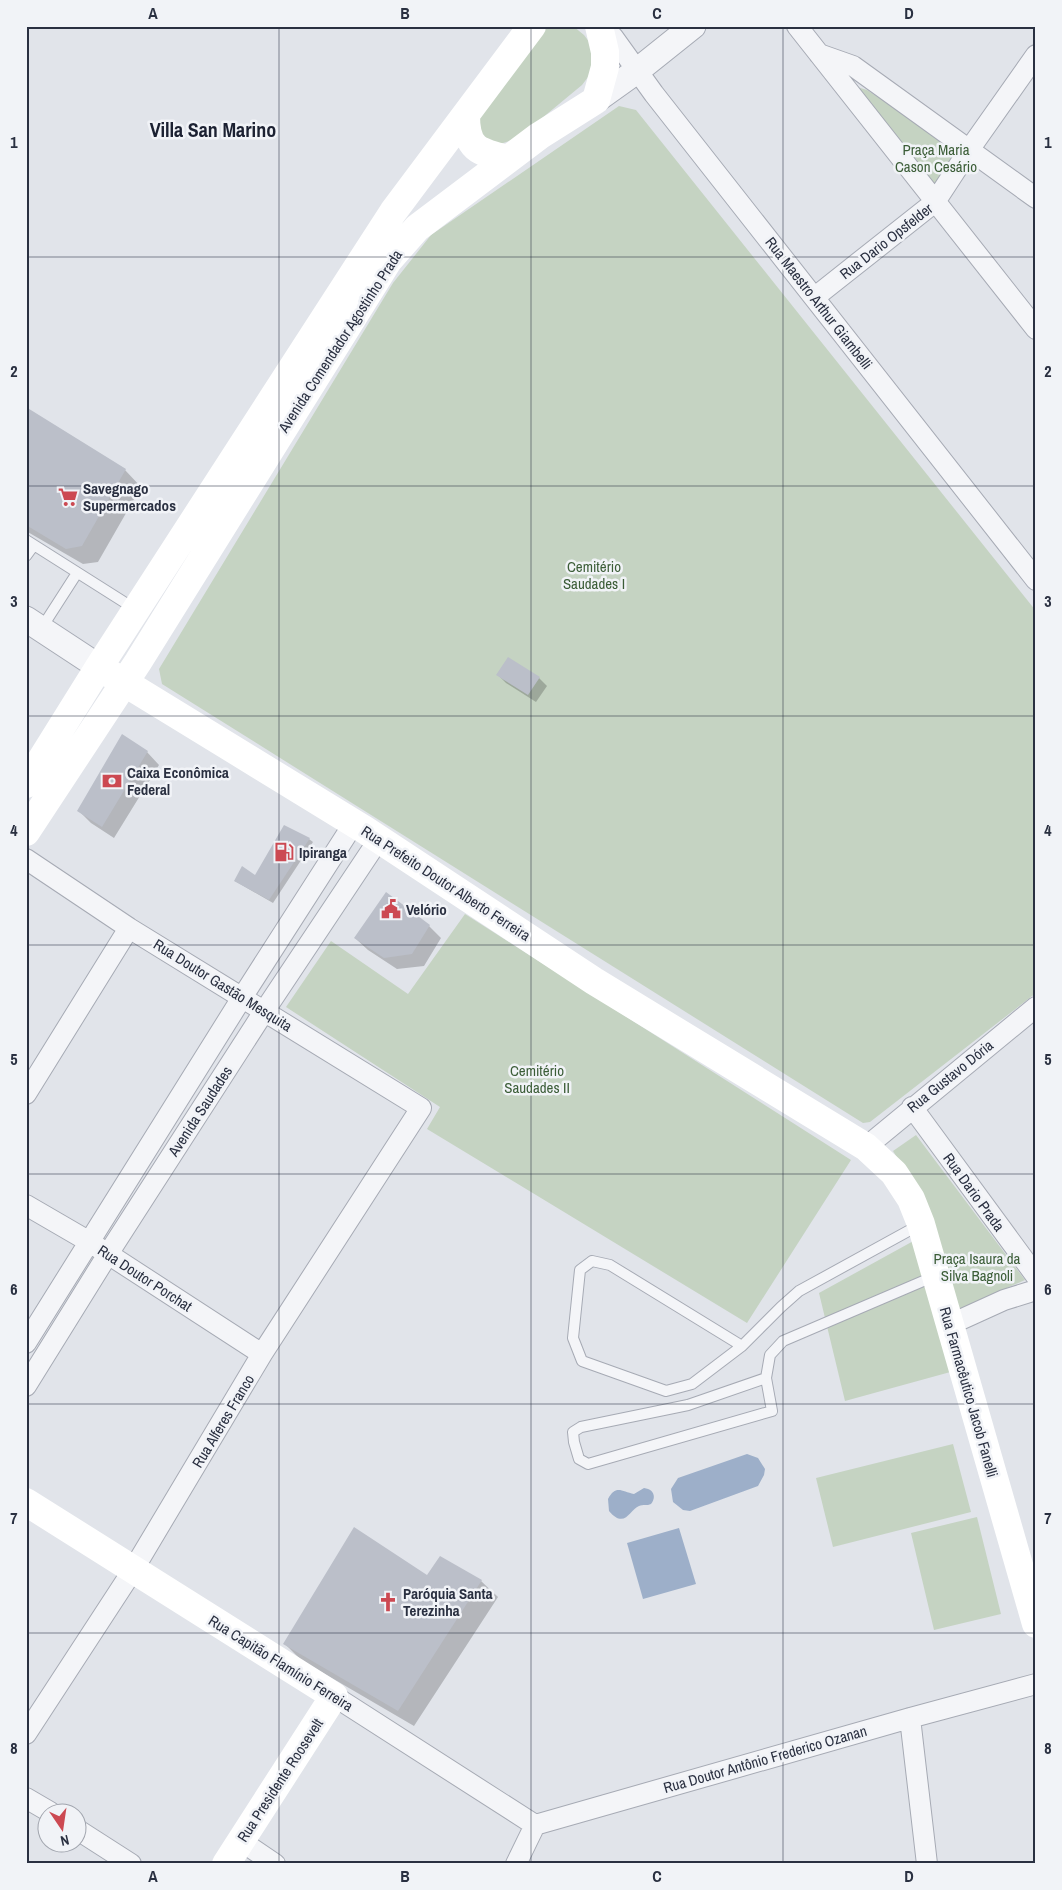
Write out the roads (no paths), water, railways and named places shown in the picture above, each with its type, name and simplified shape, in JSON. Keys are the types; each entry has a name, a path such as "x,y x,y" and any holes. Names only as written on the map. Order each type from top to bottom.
{"main road":[{"name":"Avenida Comendador Agostinho Prada","path":"26,784 99,667 393,212 532,26"},
{"path":"596,100 605,67 605,52 598,27"},
{"name":"Avenida Comendador Agostinho Prada","path":"26,832 124,682 388,261 417,228 539,136 596,100"},
{"path":"466,115 468,140 477,148 490,155 508,159"},
{"name":"Rua Prefeito Doutor Alberto Ferreira","path":"99,667 354,823 594,981 866,1147"},
{"name":"Rua Farmacêutico Jacob Fanelli","path":"866,1147 894,1173 911,1199 922,1224 949,1325 1036,1624"},
{"name":"Rua Capitão Flamínio Ferreira","path":"26,1502 334,1696"},
{"name":"Rua Presidente Roosevelt","path":"226,1864 334,1696"}],"street":[{"path":"596,100 638,70 693,26"},
{"path":"797,26 1036,329"},
{"name":"Rua Maestro Arthur Giambelli","path":"598,27 613,36 654,94 1036,580"},
{"path":"819,54 853,66 1036,198"},
{"name":"Rua Dario Opsfelder","path":"815,297 936,202 969,150 1036,56"},
{"name":"Rua Prefeito Doutor Alberto Ferreira","path":"34,624 99,667"},
{"name":"Avenida Saudades","path":"26,1343 88,1241 354,823"},
{"name":"Avenida Saudades","path":"26,1386 108,1254 265,1010 379,839"},
{"name":"Rua Doutor Gastão Mesquita","path":"26,859 130,928 243,996 421,1108"},
{"path":"26,1094 130,928"},
{"name":"Rua Gustavo Dória","path":"866,1147 912,1108 1034,1012"},
{"name":"Rua Alferes Franco","path":"26,1734 133,1570 262,1354 421,1108"},
{"name":"Rua Dario Prada","path":"912,1108 1036,1276"},
{"name":"Rua Doutor Porchat","path":"26,1205 88,1241 262,1354"},
{"path":"949,1325 1004,1300 1036,1290"},
{"name":"Rua Doutor Antônio Frederico Ozanan","path":"536,1826 910,1718 1036,1684"},
{"name":"Rua Capitão Flamínio Ferreira","path":"334,1696 536,1826"},
{"path":"910,1718 927,1864"},
{"path":"26,1798 38,1805"},
{"path":"516,1864 536,1826"},
{"path":"88,1836 131,1864"},
{"path":"241,1841 275,1864"}],"lane":[{"path":"26,556 30,543 136,610"},
{"path":"34,624 77,573"},
{"path":"742,1346 610,1265 592,1261 580,1270 573,1338 582,1361 666,1391 692,1384 742,1346 799,1292 922,1224"},
{"path":"766,1378 688,1405 581,1427 573,1432 579,1459 588,1464 772,1411 766,1378 770,1355 783,1342 936,1275"}],"water":[{"path":"747,1454 758,1458 765,1469 758,1486 690,1511 683,1510 673,1502 671,1489 678,1478"},
{"path":"644,1488 653,1493 654,1498 651,1504 639,1506 623,1519 619,1519 609,1511 608,1499 617,1490 634,1494"},
{"path":"679,1528 696,1584 643,1599 627,1543"}],"place":[{"name":"Savegnago Supermercados","path":"68,497"},
{"name":"Caixa Econômica Federal","path":"112,781"},
{"name":"Ipiranga","path":"284,852"},
{"name":"Velório","path":"391,909"},
{"name":"Paróquia Santa Terezinha","path":"388,1602"}],"district":[{"name":"Villa San Marino","path":"213,129"}],"park label":[{"name":"Praça Maria Cason Cesário","path":"936,158"},
{"name":"Cemitério Saudades I","path":"594,574"},
{"name":"Cemitério Saudades II","path":"537,1078"},
{"name":"Praça Isaura da Silva Bagnoli","path":"977,1266"}]}
